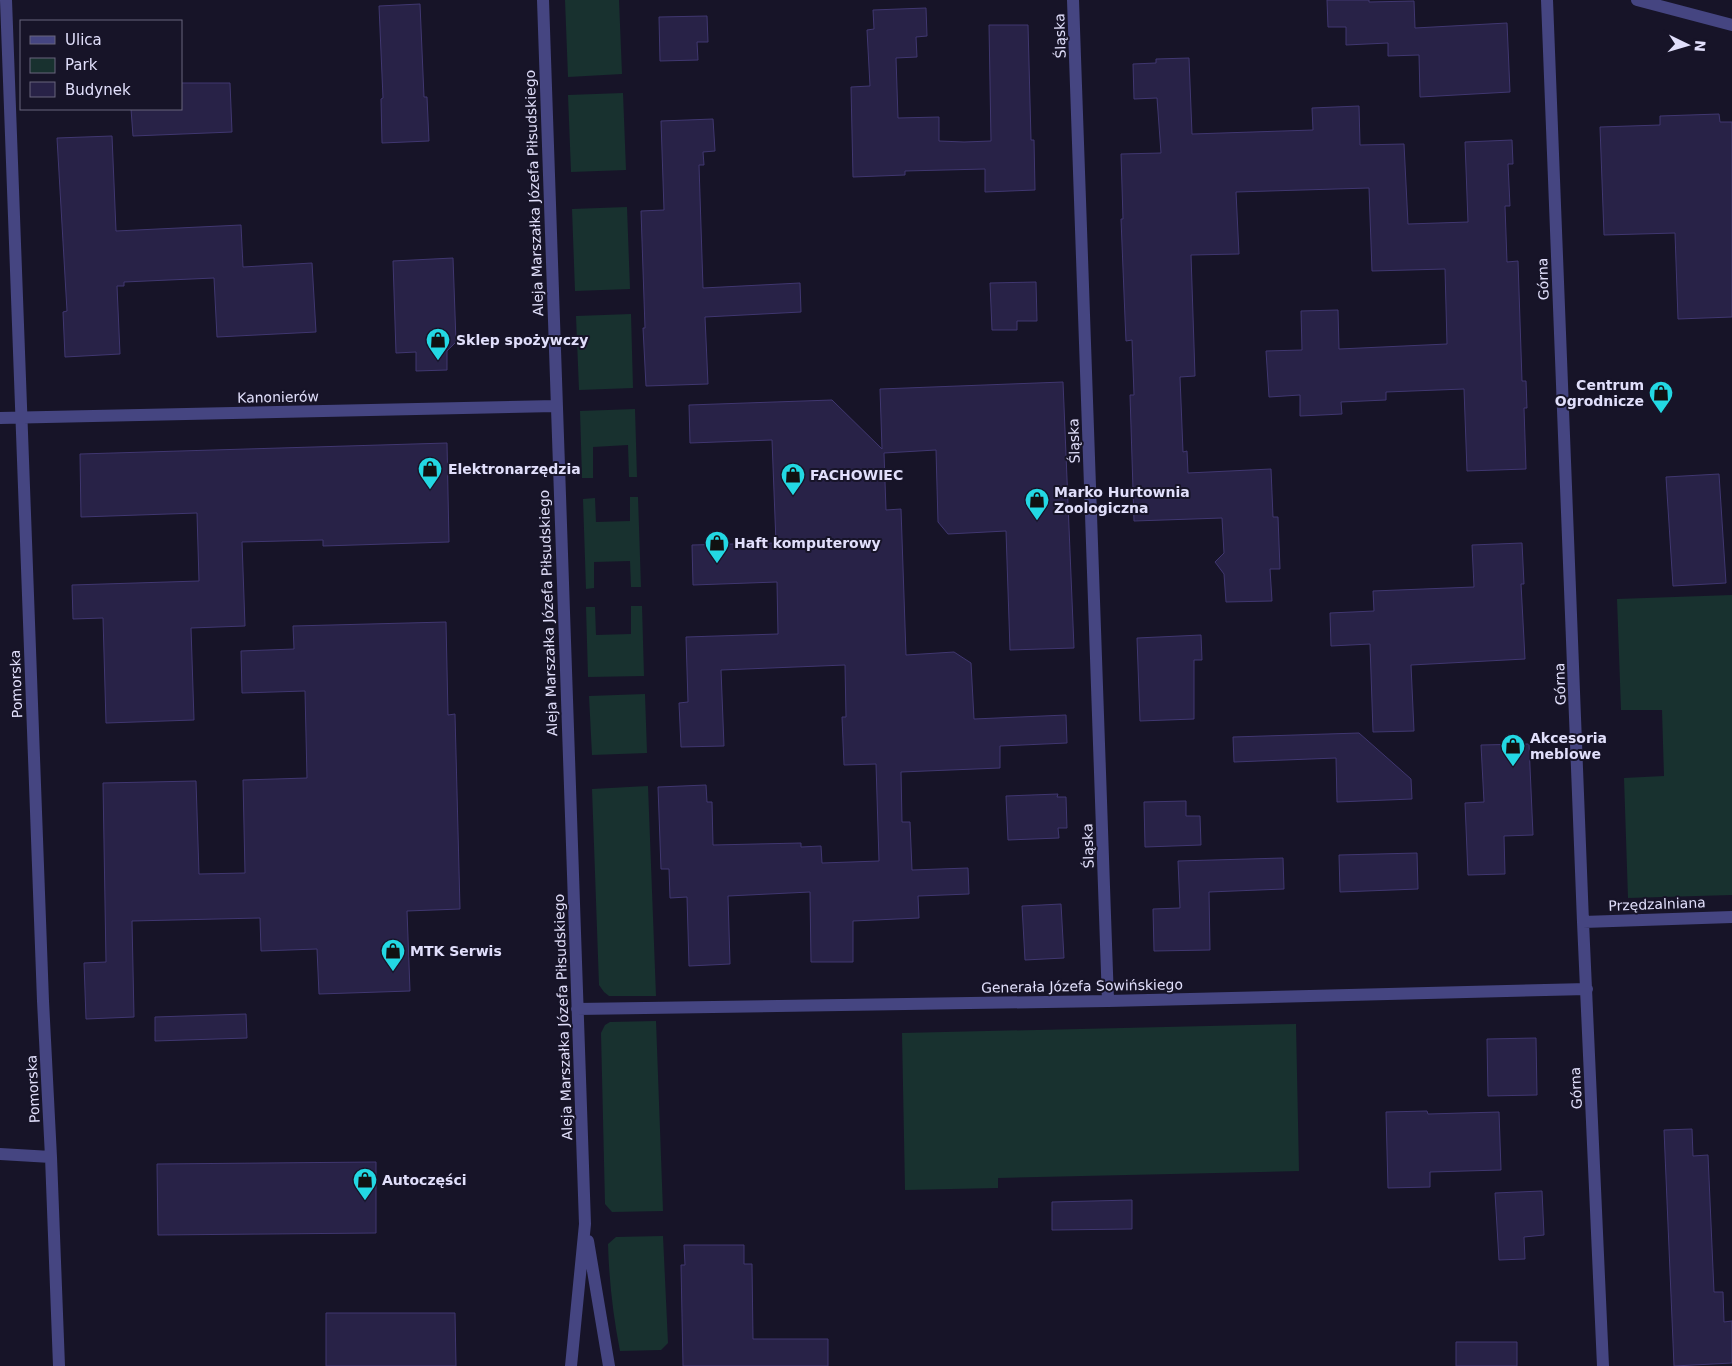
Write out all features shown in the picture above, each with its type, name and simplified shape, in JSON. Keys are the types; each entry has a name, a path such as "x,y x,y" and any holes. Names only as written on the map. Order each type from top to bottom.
{"street":[{"name":"Pomorska","path":"6,0 43,1001 52,1157 59,1366"},
{"name":"Aleja Marszałka Józefa Piłsudskiego","path":"543,0 585,1224 609,1366"},
{"name":"Śląska","path":"1073,0 1108,1001"},
{"name":"Górna","path":"1547,0 1583,922 1603,1366"},
{"path":"1637,0 1732,25"},
{"name":"Kanonierów","path":"0,418 556,406"},
{"name":"Przędzalniana","path":"1583,922 1732,917"},
{"name":"Generała Józefa Sowińskiego","path":"577,1009 1108,1001 1586,989"},
{"path":"0,1154 52,1157"},
{"name":"Aleja Marszałka Józefa Piłsudskiego","path":"571,1366 585,1224"}],"green space":[{"path":"565,0 619,0 622,74 568,77"},
{"path":"623,93 626,170 571,172 568,95"},
{"path":"627,207 630,289 575,291 572,209"},
{"path":"631,314 633,388 579,390 576,316"},
{"path":"635,409 637,477 629,477 628,445 593,447 593,478 582,478 580,411"},
{"path":"630,497 638,497 641,587 631,587 630,561 594,562 594,588 586,589 583,499 595,498 596,522 630,521"},
{"path":"1732,595 1732,895 1628,898 1624,778 1664,776 1662,710 1621,710 1617,599"},
{"path":"631,606 642,606 644,676 588,677 586,607 595,607 596,635 631,634"},
{"path":"645,694 647,753 592,755 589,696"},
{"path":"648,786 656,996 609,996 599,985 592,789"},
{"path":"656,1021 663,1211 612,1212 605,1204 601,1033 605,1025 610,1022"},
{"path":"1296,1024 1299,1171 998,1178 998,1188 905,1190 902,1033"},
{"path":"663,1236 668,1343 661,1350 620,1351 612,1298 608,1244 616,1237"}],"building":[{"path":"1327,0 1369,0 1369,2 1414,1 1415,28 1507,23 1510,92 1420,97 1419,55 1388,56 1388,43 1346,45 1346,27 1328,27"},
{"path":"420,4 424,97 427,97 429,141 382,143 381,99 383,98 379,6"},
{"path":"926,8 927,36 916,37 917,57 896,58 898,118 939,117 939,141 991,141 989,25 1028,25 1031,140 1034,140 1035,190 985,192 985,169 905,171 905,175 853,177 851,87 870,86 867,30 874,29 873,10"},
{"path":"707,16 708,42 697,42 698,60 660,61 659,17"},
{"path":"1189,58 1192,134 1313,130 1312,108 1359,106 1360,145 1404,144 1408,224 1468,222 1465,142 1512,140 1513,164 1508,164 1510,206 1505,206 1507,262 1518,261 1522,381 1526,381 1527,408 1524,408 1526,469 1467,471 1464,389 1386,392 1386,400 1341,402 1342,414 1300,416 1300,395 1269,397 1266,351 1302,350 1301,311 1338,310 1339,349 1447,344 1445,269 1372,271 1369,188 1236,192 1239,254 1191,255 1195,376 1180,377 1183,452 1187,451 1188,473 1271,469 1273,517 1278,517 1280,569 1270,569 1272,601 1226,602 1224,574 1215,562 1224,553 1222,518 1134,521 1130,395 1134,395 1132,340 1126,341 1121,219 1123,219 1121,154 1161,153 1157,98 1134,99 1133,64 1156,63 1156,59"},
{"path":"182,83 230,83 232,132 133,136 131,110 182,110"},
{"path":"1719,114 1720,122 1732,122 1732,317 1678,319 1675,233 1604,235 1600,127 1660,125 1660,116"},
{"path":"713,119 715,151 703,152 704,165 699,165 703,288 800,283 801,312 705,317 708,384 646,386 641,211 664,210 661,121"},
{"path":"112,136 116,231 241,225 243,267 312,263 316,332 217,337 214,278 124,282 124,286 117,286 120,354 65,357 63,312 67,311 57,138"},
{"path":"453,258 456,342 447,351 447,370 416,371 416,352 396,353 393,261"},
{"path":"1036,282 1037,321 1017,321 1017,330 992,330 990,283"},
{"path":"1063,382 1074,648 1010,650 1006,531 948,534 938,522 936,450 884,453 886,510 901,509 906,655 954,652 971,663 974,719 1066,715 1067,743 1000,746 1000,768 901,772 902,822 910,822 912,870 968,868 969,894 918,896 919,918 853,921 853,962 811,962 810,892 728,896 730,964 689,966 687,897 670,898 669,869 661,869 658,787 706,785 707,802 712,802 713,845 801,843 801,847 821,846 822,863 879,861 876,764 844,765 842,717 846,717 845,665 721,670 724,746 681,747 679,703 688,702 686,637 778,634 777,582 693,585 692,545 776,543 772,440 690,443 689,405 832,400 882,449 880,389"},
{"path":"447,443 449,542 323,546 323,540 242,542 245,626 191,628 194,720 106,723 103,618 73,619 72,585 199,581 197,513 81,517 80,454"},
{"path":"1719,474 1726,583 1673,586 1666,477"},
{"path":"1522,543 1524,584 1521,584 1525,659 1411,665 1414,731 1373,732 1370,644 1331,646 1330,613 1374,611 1373,591 1474,587 1472,545"},
{"path":"446,622 448,715 455,714 460,909 407,911 410,991 319,994 317,949 261,951 260,918 132,921 134,1017 86,1019 84,963 106,962 103,783 196,781 199,874 245,873 243,780 307,778 305,691 242,693 241,651 294,649 293,626"},
{"path":"1201,635 1202,660 1194,660 1194,719 1140,721 1137,638"},
{"path":"1359,733 1411,779 1412,799 1337,802 1336,758 1234,762 1233,737"},
{"path":"1529,744 1533,835 1504,836 1505,874 1468,875 1465,803 1484,802 1481,745"},
{"path":"1058,794 1057,797 1066,797 1067,828 1058,828 1059,838 1008,840 1006,796"},
{"path":"1186,801 1186,816 1200,816 1201,845 1145,847 1144,802"},
{"path":"1417,853 1418,889 1340,892 1339,855"},
{"path":"1283,858 1284,889 1209,892 1210,950 1154,951 1153,909 1180,908 1178,861"},
{"path":"1061,904 1064,958 1025,960 1022,906"},
{"path":"246,1014 247,1038 155,1041 155,1017"},
{"path":"1536,1038 1537,1095 1488,1096 1487,1039"},
{"path":"1427,1111 1428,1114 1499,1112 1501,1170 1430,1172 1430,1187 1388,1188 1386,1112"},
{"path":"1692,1129 1693,1156 1708,1155 1714,1292 1723,1292 1724,1322 1732,1321 1732,1363 1674,1366 1664,1130"},
{"path":"376,1162 376,1233 158,1235 157,1164"},
{"path":"1542,1191 1544,1235 1524,1237 1525,1259 1499,1260 1495,1193"},
{"path":"1132,1200 1132,1229 1052,1230 1052,1202"},
{"path":"684,1245 744,1245 744,1264 752,1264 753,1339 828,1339 828,1366 683,1366 681,1265 685,1265"},
{"path":"326,1313 455,1313 456,1366 326,1366"},
{"path":"1456,1342 1517,1342 1517,1366 1456,1366"}],"place":[{"name":"Sklep spożywczy","path":"438,361"},
{"name":"Centrum Ogrodnicze","path":"1661,414"},
{"name":"Elektronarzędzia","path":"430,490"},
{"name":"FACHOWIEC","path":"793,496"},
{"name":"Marko Hurtownia Zoologiczna","path":"1037,521"},
{"name":"Haft komputerowy","path":"717,564"},
{"name":"Akcesoria meblowe","path":"1513,767"},
{"name":"MTK Serwis","path":"393,972"},
{"name":"Autoczęści","path":"365,1201"}]}
